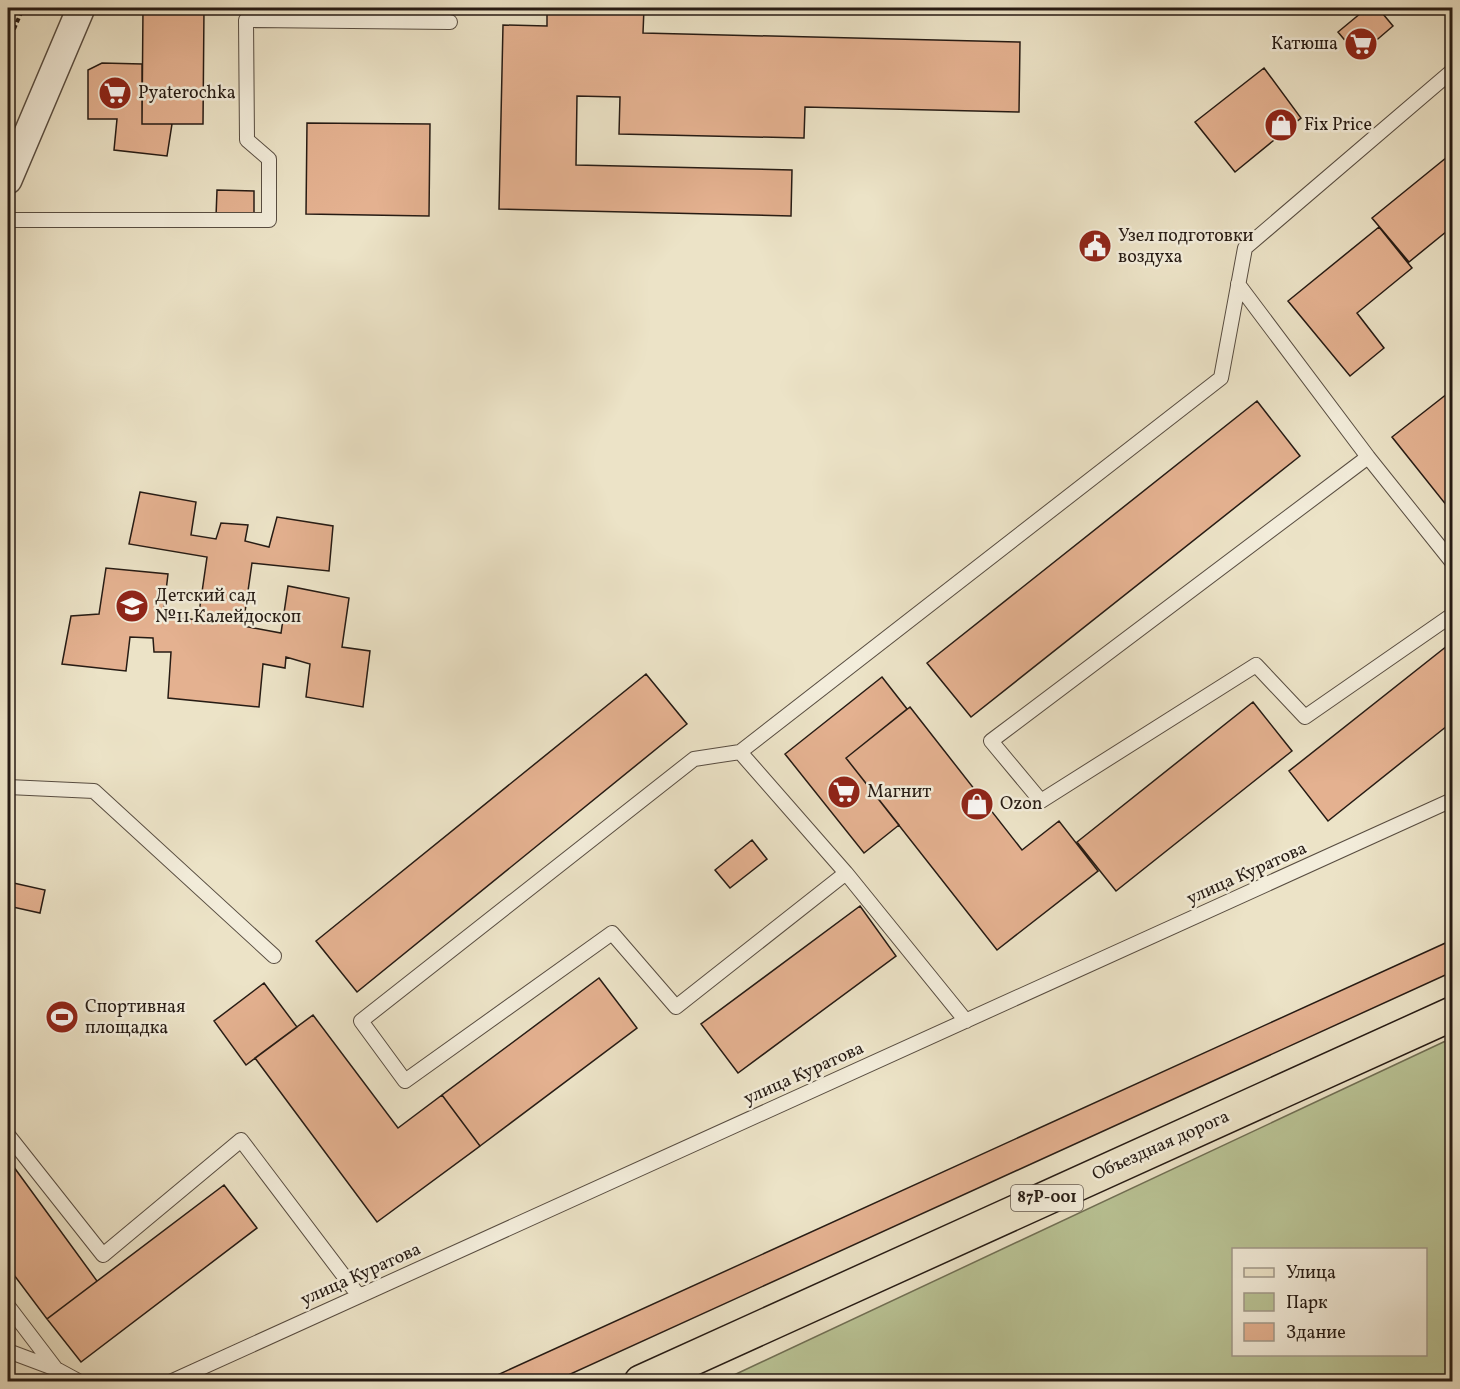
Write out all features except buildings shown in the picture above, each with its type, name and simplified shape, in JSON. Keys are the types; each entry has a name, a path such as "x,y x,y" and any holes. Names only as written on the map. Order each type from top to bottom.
{"main road":[{"name":"Объездная дорога","path":"641,1382 1452,1014"}],"street":[{"path":"8,180 81,8"}],"lane":[{"path":"8,220 269,220 269,159 247,140 246,20 450,22"},
{"path":"846,873 676,1007 612,933 405,1081 361,1021 694,759 740,752 1221,378 1245,248 1452,71"},
{"path":"1238,284 1368,457 1452,561"},
{"path":"1368,457 991,741 1041,801 1256,665 1305,717 1452,615"},
{"path":"740,752 846,873 966,1021"},
{"path":"8,787 94,791 274,956"},
{"name":"улица Куратова","path":"170,1382 1452,800"},
{"path":"8,1135 103,1255 241,1140 359,1296"},
{"path":"8,1306 56,1369"},
{"path":"8,1351 56,1369 80,1382"}],"path":[{"path":"8,43 23,8"}],"green space":[{"path":"1452,1038 1452,1381 724,1381 734,1375"}],"place":[{"name":"Катюша","path":"1361,44"},
{"name":"Pyaterochka","path":"115,93"},
{"name":"Fix Price","path":"1281,125"},
{"name":"Узел подготовки воздуха","path":"1095,246"},
{"name":"Детский сад №11 Калейдоскоп","path":"132,606"},
{"name":"Магнит","path":"844,792"},
{"name":"Ozon","path":"977,804"},
{"name":"Спортивная площадка","path":"62,1017"}]}
